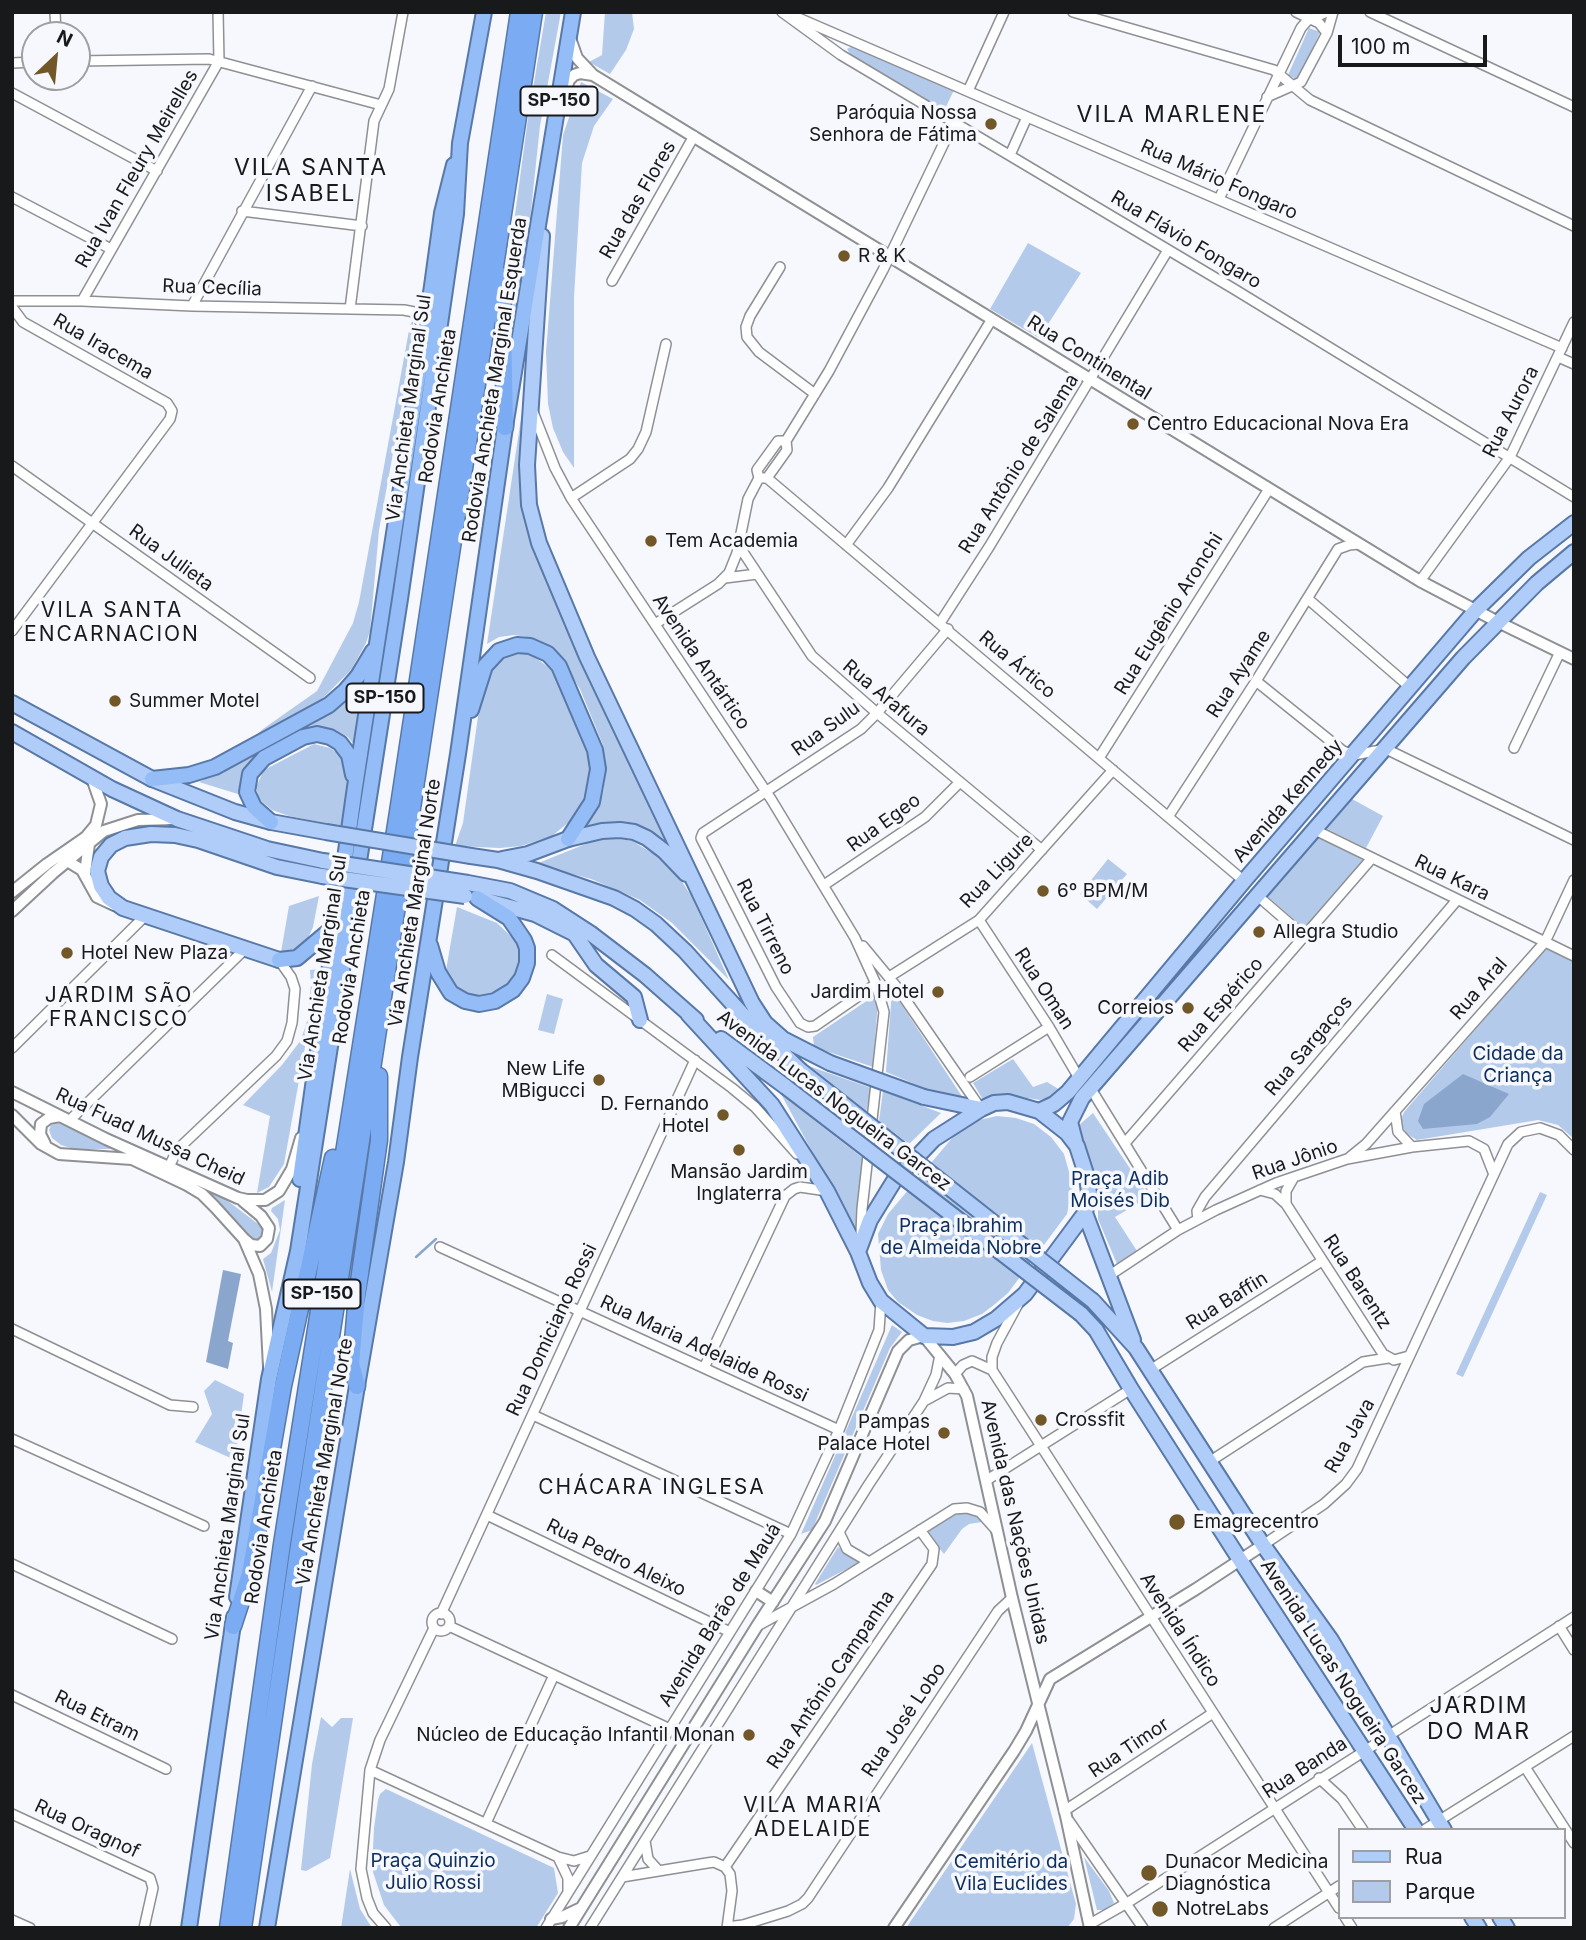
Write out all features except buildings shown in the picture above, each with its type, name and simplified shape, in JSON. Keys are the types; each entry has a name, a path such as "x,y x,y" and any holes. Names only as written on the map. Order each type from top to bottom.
{"highway":[{"name":"Via Anchieta Marginal Sul","path":"189,1928 269,1379 298,1251 400,599 456,214 460,143 484,12"},
{"name":"Rodovia Anchieta","path":"228,1928 282,1544 519,12"},
{"name":"Rodovia Anchieta","path":"243,1928 534,12"},
{"name":"Rodovia Anchieta Marginal Esquerda","path":"458,754 505,427 573,12"},
{"path":"298,1251 294,1230 307,1119 355,787 442,213 460,143"},
{"path":"501,228 505,427"},
{"path":"152,779 189,775 215,767 329,705 358,676 377,644"},
{"path":"458,754 482,674 490,659 499,651 517,645 536,648 548,654 563,673 597,760 595,794 589,810 568,839"},
{"path":"271,822 254,807 248,797 250,774 261,760 303,737 317,734 340,743 349,755 355,787"},
{"name":"Via Anchieta Marginal Norte","path":"267,1928 396,1162 458,754"},
{"path":"428,939 438,972 458,998 479,1004 508,995 522,978 527,963 527,948 509,918 470,892"},
{"path":"279,960 297,958 335,926"},
{"path":"233,1626 250,1574 283,1386 344,1104 363,1033"},
{"path":"357,1386 351,1364 352,1343 379,1140 380,1083 376,1053"}],"main road":[{"name":"Avenida Lucas Nogueira Garcez","path":"545,190 529,400 528,495 541,550 587,657 752,1003 765,1023 790,1044 830,1063 924,1097 981,1108"},
{"name":"Avenida Kennedy","path":"1039,1111 1061,1100 1244,881 1476,611 1529,558 1574,523"},
{"name":"Avenida Kennedy","path":"1077,1146 1070,1122 1082,1098 1259,897 1463,658 1537,583 1573,553"},
{"name":"Avenida Lucas Nogueira Garcez","path":"12,703 152,779 235,812 271,822 498,860 614,898 645,915 685,951 741,1013 800,1070 1093,1301 1136,1348 1263,1545 1331,1640 1441,1825"},
{"path":"12,732 92,778 177,819 236,853"},
{"path":"177,819 267,849 470,892"},
{"path":"498,860 527,854 568,839 611,830 634,832 664,851 696,885"},
{"path":"279,960 122,908 104,892 98,876 99,863 107,848 119,840 140,835 166,834 198,839 277,867 322,876 470,892"},
{"name":"Avenida Lucas Nogueira Garcez","path":"470,892 510,891 553,909 590,933 645,975 688,1014 1081,1314 1096,1330 1240,1560 1415,1828"},
{"name":"Avenida Lucas Nogueira Garcez","path":"470,892 535,914 574,933 645,975"},
{"path":"574,933 596,965 634,997 639,1020"},
{"name":"Avenida das Nações Unidas","path":"688,1014 772,1105 860,1247 870,1283 881,1301 924,1336"},
{"path":"860,1247 881,1200 919,1152 948,1128 981,1108 1008,1102 1039,1111 1067,1133 1077,1146 1089,1193 1084,1213 1024,1294 996,1319 974,1332 953,1337 924,1336"},
{"name":"Avenida Lucas Nogueira Garcez","path":"1084,1213 1136,1348"}],"street":[{"name":"Rua Ivan Fleury Meirelles","path":"82,301 219,61 218,12"},
{"path":"349,309 374,121 389,89 403,12"},
{"name":"Rua Mário Fongaro","path":"783,12 1562,348"},
{"name":"Rua Flávio Fongaro","path":"783,12 841,55 1574,497"},
{"path":"968,91 1004,12"},
{"path":"1073,12 1278,72 1293,88 1310,100 1574,226"},
{"path":"1296,12 1312,19 1327,33"},
{"path":"1219,199 1301,28 1327,12"},
{"path":"1266,98 1293,88 1301,82 1327,33 1333,12"},
{"path":"1370,12 1574,107"},
{"name":"Rua Continental","path":"570,27 573,52 593,75 1420,581 1574,659"},
{"path":"841,55 843,46 850,40"},
{"path":"91,61 200,58 381,104"},
{"path":"557,113 569,80 580,73 593,75"},
{"path":"192,306 312,86"},
{"path":"12,93 157,171"},
{"path":"1010,155 1027,117"},
{"path":"725,578 735,560 748,499 787,450 786,441 815,394 891,255 954,122"},
{"name":"Rua das Flores","path":"612,281 694,136"},
{"path":"12,197 111,249"},
{"path":"242,211 362,226"},
{"name":"Rua Antônio de Salema","path":"944,626 1168,250"},
{"path":"780,267 750,316 746,327 747,337 759,352 815,394"},
{"path":"425,332 420,320 411,311 419,306 432,286"},
{"name":"Rua Cecília","path":"12,301 411,311"},
{"name":"Rua Iracema","path":"12,307 23,322 167,403 172,411 170,419 91,522"},
{"path":"846,545 888,488 992,319"},
{"name":"Rua Aurora","path":"1420,581 1510,457 1574,322"},
{"path":"571,498 629,459 638,449 646,432 666,344"},
{"path":"1558,357 1574,364"},
{"name":"Avenida Antártico","path":"529,400 555,468 571,498 766,791 855,937 876,984 884,1012 860,1247"},
{"name":"Rua Julieta","path":"12,466 310,678"},
{"name":"Rua Ártico","path":"763,478 944,626 1244,881"},
{"name":"Rua Eugênio Aronchi","path":"1099,758 1269,489"},
{"path":"12,631 91,522"},
{"path":"1334,529 1338,550 1359,544"},
{"name":"Rua Arafura","path":"738,546 812,656 959,783 1042,850"},
{"name":"Rua Ayame","path":"1168,817 1338,550"},
{"path":"655,624 725,578 757,574"},
{"path":"1308,599 1411,688"},
{"name":"Rua Sulu","path":"703,833 839,744 877,713 944,626"},
{"path":"1514,748 1560,652"},
{"path":"1256,681 1343,751 1354,755 1386,749 1572,836"},
{"name":"Rua Ligure","path":"889,977 979,920 1113,769"},
{"path":"12,911 53,873 96,825 101,804 92,778"},
{"name":"Rua Egeo","path":"824,885 925,817 959,783"},
{"path":"12,892 89,844 103,831 138,820 177,819"},
{"name":"Rua Kara","path":"1315,830 1574,956"},
{"name":"Rua Tirreno","path":"703,833 701,841 776,987 800,1023 811,1028 876,984"},
{"path":"85,873 89,844"},
{"name":"Rua Espérico","path":"1125,1143 1372,858"},
{"path":"63,859 85,873 97,897 122,908"},
{"name":"Rua Aral","path":"1347,1159 1363,1147 1545,942 1574,880"},
{"path":"1259,897 1304,936"},
{"name":"Rua Sargaços","path":"1198,1219 1200,1204 1231,1165 1457,900"},
{"path":"12,1048 145,916"},
{"name":"Rua Oman","path":"979,920 1079,1078"},
{"name":"Avenida Antártico","path":"855,937 889,977 981,1108"},
{"path":"47,1148 40,1134 41,1124 50,1118 65,1118 245,948"},
{"name":"Avenida das Nações Unidas","path":"552,955 755,1107 815,1171"},
{"path":"169,1167 177,1150 276,1056 287,1041 292,1023 295,989 279,960"},
{"path":"970,1077 1049,1027"},
{"name":"Rua Domiciano Rossi","path":"441,1614 695,1060"},
{"path":"1091,1089 1178,1230"},
{"name":"Rua Fuad Mussa Cheid","path":"12,1092 239,1198 265,1200 279,1191 292,1168 307,1119"},
{"path":"1395,1111 1398,1132 1412,1147"},
{"name":"Rua Fuad Mussa Cheid","path":"12,1115 47,1148 67,1156 121,1157 162,1173 202,1194 244,1239 262,1287 269,1379"},
{"name":"Rua Java","path":"894,1928 1002,1771 1026,1731 1050,1679 1263,1545 1324,1504 1346,1484 1363,1457 1508,1144 1517,1134 1527,1129 1540,1128 1552,1131 1574,1150"},
{"name":"Rua Jônio","path":"1110,1275 1198,1219 1260,1189 1347,1159 1461,1140 1473,1142 1484,1149 1493,1172"},
{"path":"1286,1204 1286,1191 1294,1176"},
{"path":"704,1368 785,1196 800,1187 827,1191"},
{"name":"Rua Barentz","path":"1260,1189 1277,1195 1286,1204 1388,1358 1398,1360 1409,1356"},
{"path":"239,1198 261,1216 269,1228 267,1239 260,1246 251,1245 244,1239"},
{"name":"Rua Maria Adelaide Rossi","path":"440,1247 839,1430"},
{"name":"Rua Baffin","path":"1150,1370 1322,1261"},
{"path":"955,1374 965,1363 972,1361 992,1370 992,1357 997,1343 1024,1294"},
{"name":"Avenida Barão de Mauá","path":"549,1923 791,1534 839,1430 879,1330 881,1301"},
{"path":"12,1329 170,1405 193,1407"},
{"name":"Avenida das Nações Unidas","path":"924,1336 964,1389 1090,1926"},
{"name":"Avenida Barão de Mauá","path":"569,1928 825,1521 898,1351 904,1343 924,1336"},
{"path":"1209,1462 1363,1362 1374,1340"},
{"path":"590,1928 791,1607 924,1402 936,1375 940,1355"},
{"path":"1363,1362 1388,1358"},
{"name":"Avenida Índico","path":"992,1370 1338,1906"},
{"path":"924,1402 942,1390 964,1389"},
{"path":"987,1480 1131,1389"},
{"path":"533,1415 791,1534"},
{"path":"12,1439 204,1527"},
{"path":"757,1626 869,1562 947,1513 967,1508 985,1515 999,1534"},
{"name":"Rua Pedro Aleixo","path":"487,1515 730,1632"},
{"name":"Rua Antônio Campanha","path":"725,1867 932,1564 933,1549 920,1530"},
{"path":"839,1532 847,1549 869,1562"},
{"path":"12,1564 172,1639"},
{"path":"756,1591 773,1602"},
{"name":"Rua José Lobo","path":"727,1927 743,1925 788,1911 808,1898 998,1611 1012,1598"},
{"path":"386,1928 370,1905 360,1869 370,1770 380,1740 434,1628 434,1617 441,1614 447,1617 449,1626"},
{"name":"Rua Banda","path":"1090,1926 1574,1617"},
{"path":"434,1628 440,1631 449,1626"},
{"path":"449,1626 670,1729"},
{"path":"1559,1626 1574,1650"},
{"path":"486,1823 554,1675"},
{"name":"Rua Etram","path":"12,1695 166,1769"},
{"name":"Rua Timor","path":"1065,1814 1213,1713"},
{"path":"1441,1825 1574,1736"},
{"path":"1525,1767 1564,1828"},
{"path":"370,1770 558,1857 573,1861 591,1856"},
{"path":"1319,1779 1342,1799 1362,1828"},
{"path":"497,1799 498,1829"},
{"name":"Rua Oragnof","path":"12,1814 152,1880 153,1888 145,1928"},
{"path":"1065,1814 1143,1928"},
{"path":"645,1838 648,1860 658,1870"},
{"path":"558,1857 568,1878 567,1893"},
{"path":"622,1877 714,1863 725,1867 730,1874 733,1891 727,1927"},
{"path":"1275,1928 1338,1887"},
{"path":"549,1923 583,1907"},
{"path":"12,1920 30,1928"}],"green space":[{"path":"546,12 561,12 540,126 527,248 511,343 510,252"},
{"path":"605,12 632,12 634,29 626,50 610,74 589,62 602,55"},
{"path":"1309,28 1320,32 1298,80 1288,75"},
{"path":"851,47 954,90 943,113 851,56 847,49"},
{"path":"581,82 613,99 594,126 582,163 574,297 574,468 563,452 553,428 548,404 546,352 563,135"},
{"path":"1028,243 1081,273 1039,338 990,309"},
{"path":"413,320 414,338 379,530 370,631 366,643 351,670 315,706 248,743 263,729 317,691 353,623"},
{"path":"523,405 520,485 524,519 534,552 668,843 642,830 585,830 603,792 606,770 603,745 580,689 560,657 533,638 514,635 499,637 487,644"},
{"path":"517,650 530,653 554,672 587,746 592,768 589,787 581,808 552,836 521,846 455,846 463,823 482,688 496,659"},
{"path":"364,682 355,746 348,737 336,730 320,727 306,729 342,704"},
{"path":"314,744 330,748 342,756 350,782 344,827 289,816 272,810 259,799 256,787 264,770"},
{"path":"256,754 241,775 241,795 199,782"},
{"path":"1352,799 1383,816 1366,848 1327,829"},
{"path":"1317,837 1363,860 1305,929 1267,896"},
{"path":"614,838 632,841 654,854 677,874 692,897 729,980 672,923 640,900 591,879 536,864 593,841"},
{"path":"1108,859 1127,874 1097,909 1080,894"},
{"path":"319,896 308,938 293,950 281,952 289,906"},
{"path":"457,907 497,923 519,944 522,956 515,978 502,992 482,998 454,988 446,970"},
{"name":"Cidade da Criança","path":"1546,948 1574,961 1574,1139 1558,1125 1538,1120 1417,1140 1407,1134 1401,1119 1404,1112"},
{"path":"319,969 284,1164 269,1187 257,1193 270,1116 243,1105 282,1065 301,1040 308,1018 310,970"},
{"path":"892,990 963,1098 939,1094 886,1072"},
{"path":"547,994 563,999 554,1034 538,1030"},
{"path":"871,998 878,1000 873,1067 814,1047 813,1037"},
{"path":"1013,1059 1033,1087 1047,1082 1060,1090 1051,1097 1040,1100 1007,1095 982,1098 973,1083"},
{"path":"806,1065 871,1088 866,1113"},
{"path":"883,1091 941,1113 909,1144 879,1121"},
{"path":"781,1094 864,1159 856,1233"},
{"name":"Praça Adib Moisés Dib","path":"1093,1113 1149,1197 1115,1217 1137,1251 1117,1264 1098,1219 1098,1187 1079,1125"},
{"name":"Praça Ibrahim de Almeida Nobre","path":"997,1116 1034,1124 1051,1137 1064,1154 1073,1186 1067,1214 1008,1293 995,1304 982,1314 964,1321 933,1321 917,1315 898,1302 888,1290 881,1270 878,1234 888,1214 958,1131 979,1120"},
{"path":"61,1123 112,1149 74,1149 61,1145 52,1138 49,1130 51,1125"},
{"path":"198,1185 224,1198 262,1227 261,1240 255,1243"},
{"path":"1540,1192 1547,1195 1463,1377 1456,1374"},
{"path":"285,1200 272,1292 263,1259 271,1253 280,1230 272,1208"},
{"path":"892,1325 902,1332 890,1348 812,1530 801,1534"},
{"path":"215,1380 244,1394 235,1460 195,1442 212,1414 204,1391"},
{"path":"960,1510 982,1517 982,1522 969,1524 962,1529 944,1554 923,1529"},
{"path":"838,1547 860,1562 816,1585 815,1584"},
{"path":"321,1717 332,1727 341,1718 353,1718 330,1858 306,1871 301,1870 312,1764"},
{"name":"Cemitério da Vila Euclides","path":"1032,1743 1076,1904 1074,1919 1067,1928 906,1928"},
{"name":"Praça Quinzio Julio Rossi","path":"386,1789 554,1868 558,1893 536,1928 400,1926 384,1905 372,1869 378,1800"},
{"path":"1084,1857 1109,1891 1114,1903 1104,1910 1097,1910"},
{"name":"Praça Quinzio Julio Rossi","path":"350,1869 360,1909 372,1928 341,1928"}],"shaded area":[{"path":"1463,1074 1509,1094 1490,1117 1477,1124 1423,1129 1418,1121 1424,1104"},
{"path":"223,1270 241,1274 228,1341 233,1343 228,1369 206,1362"}],"waterway":[{"path":"416,1257 436,1239"}],"place":[{"name":"Paróquia Nossa Senhora de Fátima","path":"991,124"},
{"name":"R & K","path":"844,256"},
{"name":"Centro Educacional Nova Era","path":"1133,424"},
{"name":"Tem Academia","path":"651,541"},
{"name":"Summer Motel","path":"115,701"},
{"name":"6º BPM/M","path":"1043,891"},
{"name":"Allegra Studio","path":"1259,932"},
{"name":"Hotel New Plaza","path":"67,953"},
{"name":"Jardim Hotel","path":"938,992"},
{"name":"Correios","path":"1188,1008"},
{"name":"New Life MBigucci","path":"599,1080"},
{"name":"D. Fernando Hotel","path":"723,1115"},
{"name":"Mansão Jardim Inglaterra","path":"739,1150"},
{"name":"Crossfit","path":"1041,1420"},
{"name":"Pampas Palace Hotel","path":"944,1433"},
{"name":"Emagrecentro","path":"1177,1522"},
{"name":"Núcleo de Educação Infantil Monan","path":"749,1735"},
{"name":"Dunacor Medicina Diagnóstica","path":"1149,1873"},
{"name":"NotreLabs","path":"1160,1909"}],"district":[{"name":"VILA MARLENE","path":"1172,115"},
{"name":"VILA SANTA ISABEL","path":"311,181"},
{"name":"VILA SANTA ENCARNACION","path":"112,623"},
{"name":"JARDIM SÃO FRANCISCO","path":"119,1008"},
{"name":"CHÁCARA INGLESA","path":"652,1488"},
{"name":"JARDIM DO MAR","path":"1479,1719"},
{"name":"VILA MARIA ADELAIDE","path":"813,1818"}]}
